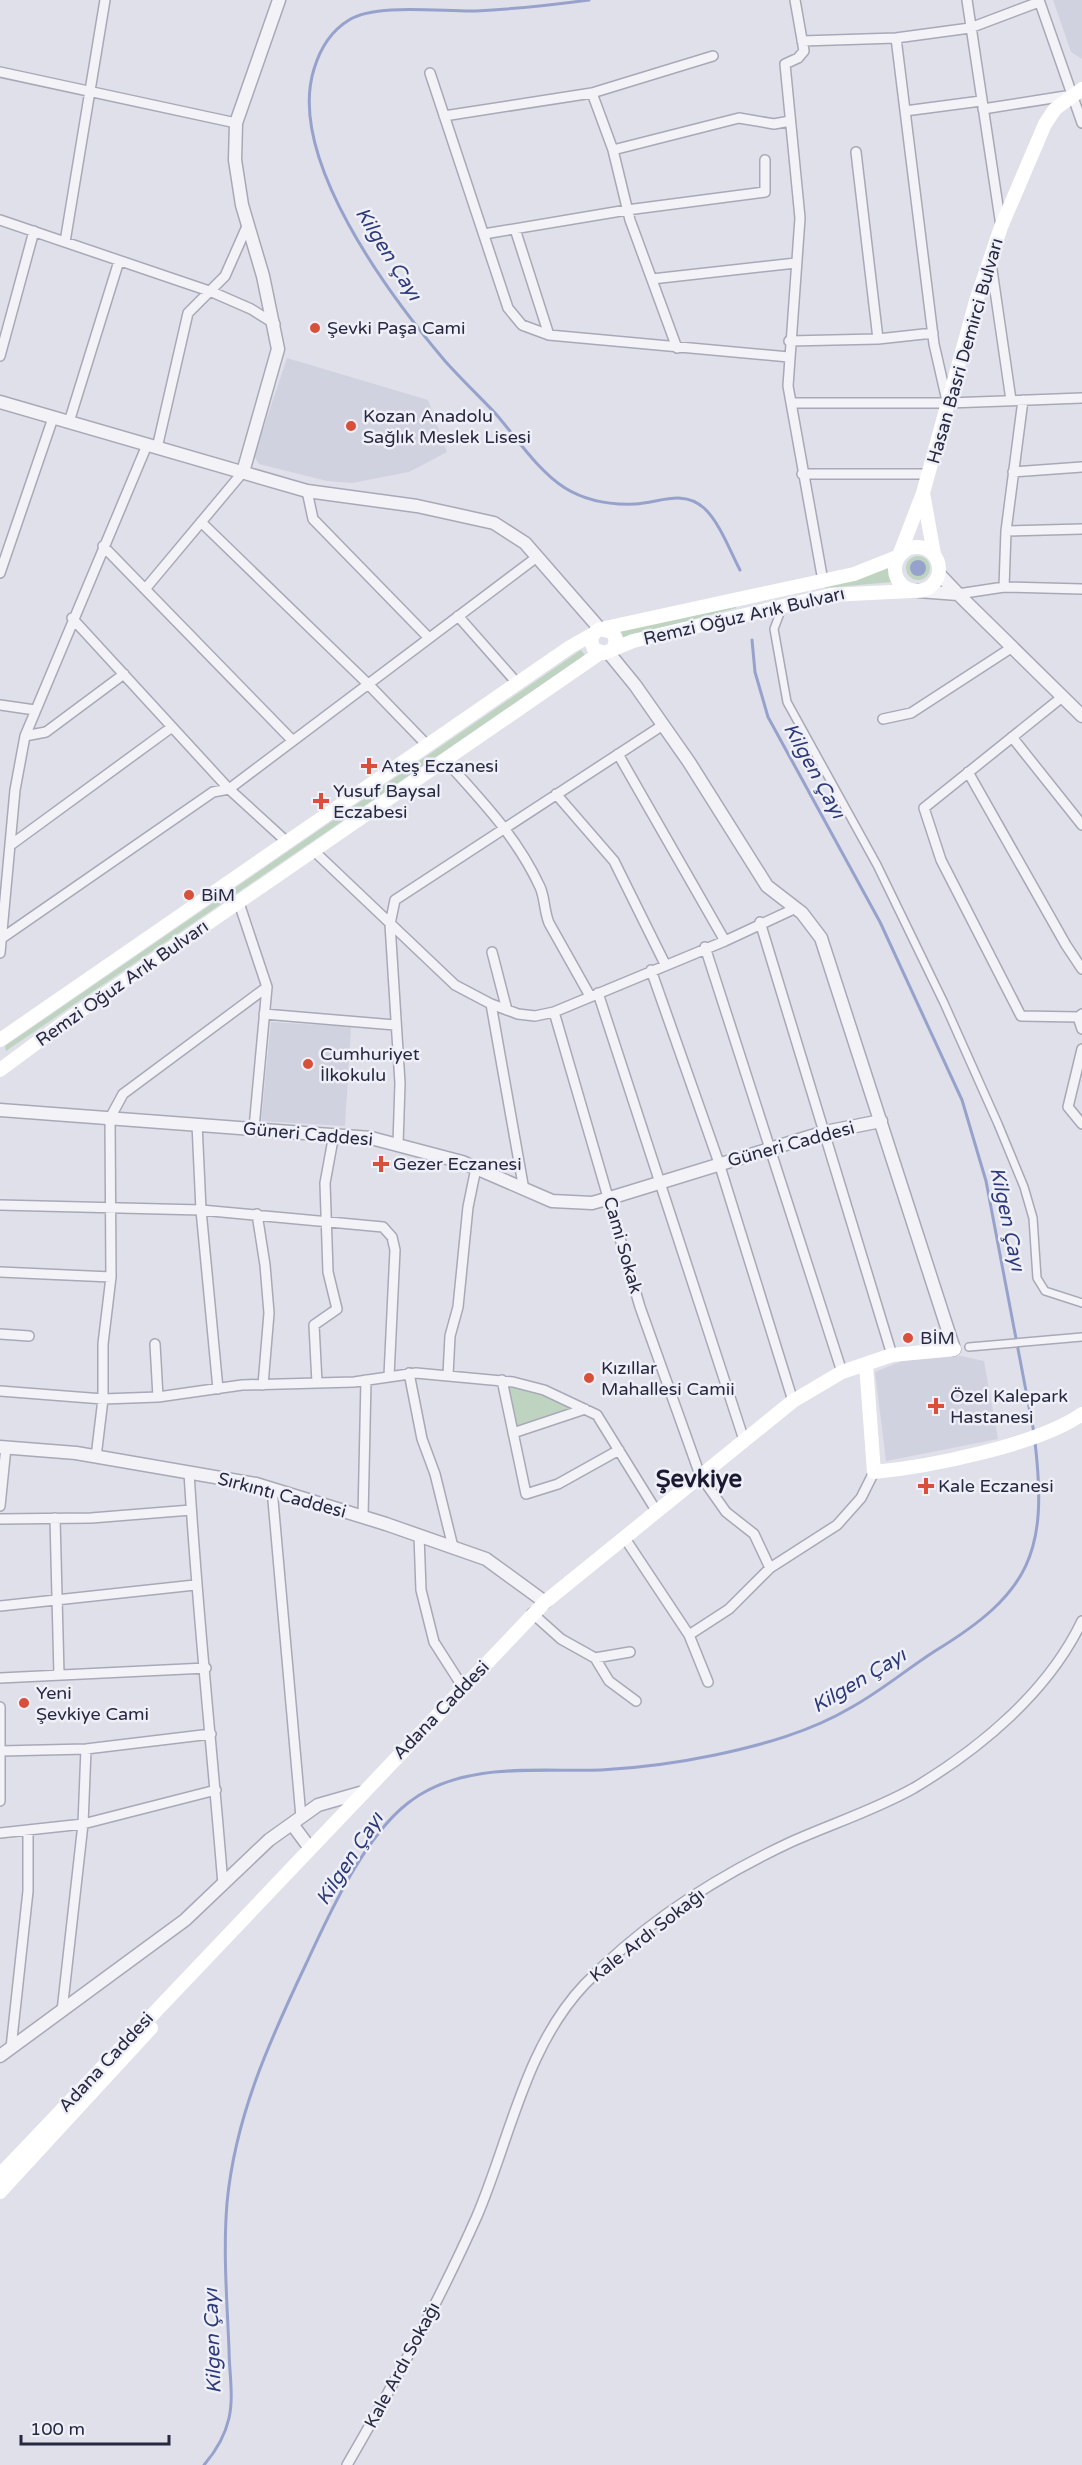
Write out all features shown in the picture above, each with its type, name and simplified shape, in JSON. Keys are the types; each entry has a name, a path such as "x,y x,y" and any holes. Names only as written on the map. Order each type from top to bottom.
{"main road":[{"name":"Hasan Basri Demirci Bulvarı","path":"899,555 923,493 967,331 1001,227 1045,124 1055,109 1077,92"},
{"name":"Hasan Basri Demirci Bulvarı","path":"923,493 934,554"},
{"name":"Remzi Oğuz Arık Bulvarı","path":"0,1040 517,683 599,630 865,571 914,546 928,549 934,554"},
{"path":"899,555 896,577 915,591 931,586 939,574 940,567 934,554"},
{"name":"Remzi Oğuz Arık Bulvarı","path":"0,1070 66,1021 445,760 608,651 783,605 852,592 915,591"},
{"path":"599,630 615,635 608,651 592,645 599,630"},
{"name":"Adana Caddesi","path":"0,2175 360,1793 464,1689 545,1602 793,1401 842,1372 892,1355 954,1349"},
{"path":"866,1364 874,1472 1001,1448 1077,1418"},
{"path":"0,2192 364,1800 400,1754"}],"street":[{"path":"65,242 105,0"},
{"path":"146,588 243,472 278,349 235,160 236,123 279,0"},
{"path":"795,0 804,51 792,62 785,63 800,218 789,341 791,404 802,474 824,581"},
{"path":"967,0 1001,227"},
{"path":"802,41 896,38 970,28 1039,1 1077,92 1082,123"},
{"path":"896,38 933,333 948,403"},
{"path":"444,116 591,93 712,56"},
{"path":"0,72 236,123"},
{"path":"430,73 512,315 528,329 549,335 789,357"},
{"path":"905,111 982,105 1077,92"},
{"path":"591,93 613,150 627,210 677,348"},
{"path":"613,150 739,118 774,124 790,122"},
{"path":"856,152 878,339"},
{"path":"484,234 627,210 765,192 765,160"},
{"path":"0,220 212,291 251,309 274,324"},
{"path":"0,953 12,844 15,790 25,736 103,546 152,446 188,313 225,276 248,224"},
{"path":"515,229 549,335"},
{"path":"0,356 34,231"},
{"path":"990,259 1011,400"},
{"path":"69,422 119,261"},
{"path":"652,279 796,263"},
{"path":"789,341 878,339 933,333"},
{"path":"791,404 948,403 1082,398"},
{"path":"1004,587 1006,531 1023,400"},
{"path":"0,402 307,491 417,506 494,524 525,543 599,630"},
{"path":"0,573 53,418"},
{"path":"1013,472 1082,467"},
{"path":"802,474 928,474"},
{"path":"307,491 313,519 429,638"},
{"path":"201,522 368,684 427,745"},
{"path":"1006,531 1082,529"},
{"path":"103,546 292,740"},
{"path":"2,938 213,792 229,789 537,557"},
{"path":"939,574 1061,698 1081,714"},
{"path":"915,591 958,594 1004,587 1082,589"},
{"path":"783,605 774,629 787,702 850,812 887,884 945,1002 998,1124 1024,1187 1033,1218 1037,1278 1045,1291 1082,1303"},
{"path":"458,616 517,683"},
{"path":"72,618 229,789 287,842"},
{"path":"883,719 911,713 1011,648"},
{"path":"608,651 663,725 767,886 796,908 821,938 954,1349"},
{"path":"25,736 46,732 124,674"},
{"path":"1061,698 924,808 941,860 1021,1016 1080,1015 1082,1029"},
{"path":"0,705 36,710"},
{"path":"398,1144 400,1083 390,924 395,900 663,725"},
{"path":"12,844 172,727"},
{"path":"1012,737 1082,825"},
{"path":"618,754 725,941"},
{"path":"445,760 506,827 541,889 543,911 549,923 594,995 660,1181 744,1440"},
{"path":"968,772 1082,969"},
{"path":"556,794 615,861 665,964"},
{"path":"314,851 455,985 491,1004 535,1016 554,1012 705,947 725,941 760,922 796,908"},
{"path":"239,903 267,987 254,1128"},
{"path":"760,922 892,1355"},
{"path":"705,947 842,1372"},
{"path":"492,952 507,1010"},
{"path":"651,970 719,1163 793,1401"},
{"path":"96,1456 103,1399 103,1344 111,1277 110,1118 123,1094 267,987"},
{"path":"491,1004 524,1190"},
{"name":"Cami Sokak","path":"554,1012 640,1306 700,1475 726,1512 754,1534 770,1568"},
{"path":"264,1014 396,1025"},
{"path":"1082,1049 1068,1107 1082,1124"},
{"name":"Güneri Caddesi","path":"0,1110 334,1134 398,1144 476,1168 542,1198 563,1203 592,1203 825,1132 881,1121"},
{"path":"197,1124 201,1210 218,1389"},
{"path":"317,1383 314,1325 337,1309 328,1272 325,1184 334,1134"},
{"path":"448,1375 450,1336 458,1306 468,1207 476,1168"},
{"path":"0,1205 201,1210 328,1220 382,1227 392,1238 395,1250 389,1376"},
{"path":"257,1214 266,1265 269,1313 263,1385"},
{"path":"0,1272 111,1277"},
{"path":"0,1334 29,1336"},
{"path":"969,1347 1082,1337"},
{"path":"154,1344 158,1397"},
{"path":"409,1373 422,1439 435,1474 453,1547"},
{"path":"0,1391 103,1399 158,1397 263,1385 366,1380 409,1373 502,1380 544,1390 597,1415 657,1512"},
{"path":"363,1517 366,1380"},
{"path":"502,1380 526,1494 558,1484 619,1450"},
{"path":"513,1432 585,1409"},
{"path":"0,1506 3,1447"},
{"name":"Sırkıntı Caddesi","path":"3,1447 96,1456 272,1489 419,1535 486,1559 545,1602"},
{"path":"189,1472 195,1584 206,1668 223,1885"},
{"path":"689,1635 729,1609 770,1568 837,1525 861,1498 874,1472"},
{"path":"272,1489 297,1820 309,1847"},
{"path":"0,1519 191,1510"},
{"path":"55,1518 59,1675"},
{"path":"419,1535 421,1590 434,1642 464,1689"},
{"path":"624,1537 689,1635 708,1682"},
{"path":"0,1606 195,1584"},
{"path":"532,1614 561,1639 595,1658 609,1681 636,1701"},
{"name":"Kale Ardı Sokağı","path":"347,2465 407,2360 448,2279 477,2214 536,2057 569,2002 628,1945 707,1887 790,1843 912,1788 986,1738 1010,1717 1044,1678 1082,1621"},
{"path":"595,1658 630,1652"},
{"path":"0,1678 206,1668"},
{"path":"0,1707 0,1801"},
{"path":"1,1751 86,1749 211,1734"},
{"path":"62,2011 83,1824 86,1749"},
{"path":"0,1833 83,1824 216,1790"},
{"path":"0,2056 185,1920 269,1840 318,1805 360,1793"},
{"path":"11,2048 28,1891 28,1830"}],"shaded area":[{"path":"1053,0 1082,0 1082,59 1071,52"},
{"name":"Kozan Anadolu Sağlık Meslek Lisesi","path":"287,358 428,400 447,452 409,472 352,483 327,481 259,464 254,456"},
{"name":"Cumhuriyet İlkokulu","path":"271,1022 351,1027 345,1126 261,1121"},
{"name":"Özel Kalepark Hastanesi","path":"961,1356 984,1361 998,1439 886,1461 875,1372 902,1361"}],"green space":[{"path":"918,556 926,560 930,568 926,576 918,580 910,576 906,568 910,560"},
{"path":"889,564 892,582 825,588 824,586"},
{"path":"735,605 736,608 623,638 621,631"},
{"path":"581,650 585,655 6,1051 5,1046"},
{"path":"506,1387 541,1393 574,1409 516,1427"}],"water":[{"path":"918,560 924,562 926,568 924,574 918,576 912,574 910,568 912,562"}],"waterway":[{"name":"Kilgen Çayı","path":"589,0 476,11 392,10 361,15 349,20 327,41 314,69 309,104 315,143 329,183 348,224 397,300 445,361 495,413 545,472 565,488 599,501 635,504 679,498 696,502 715,521 740,570"},
{"name":"Kilgen Çayı","path":"752,640 755,672 768,717 880,922 962,1100 986,1181 1034,1433"},
{"name":"Kilgen Çayı","path":"204,2465 222,2437 230,2410 226,2221 231,2171 246,2110 279,2022 325,1923 349,1877 377,1835 408,1803 452,1780 501,1772 601,1770 658,1765 701,1758 785,1737 819,1724 863,1701 967,1630 993,1609 1012,1589 1026,1566 1034,1542 1038,1513 1035,1442"}],"place":[{"name":"Şevki Paşa Cami","path":"315,328"},
{"name":"Kozan Anadolu Sağlık Meslek Lisesi","path":"351,426"},
{"name":"Ateş Eczanesi","path":"369,766"},
{"name":"Yusuf Baysal Eczabesi","path":"321,801"},
{"name":"BiM","path":"189,895"},
{"name":"Cumhuriyet İlkokulu","path":"308,1064"},
{"name":"Gezer Eczanesi","path":"381,1164"},
{"name":"BİM","path":"908,1338"},
{"name":"Kızıllar Mahallesi Camii","path":"589,1378"},
{"name":"Özel Kalepark Hastanesi","path":"936,1406"},
{"name":"Kale Eczanesi","path":"926,1486"},
{"name":"Yeni Şevkiye Cami","path":"24,1703"}],"district":[{"name":"Şevkiye","path":"699,1479"}]}
